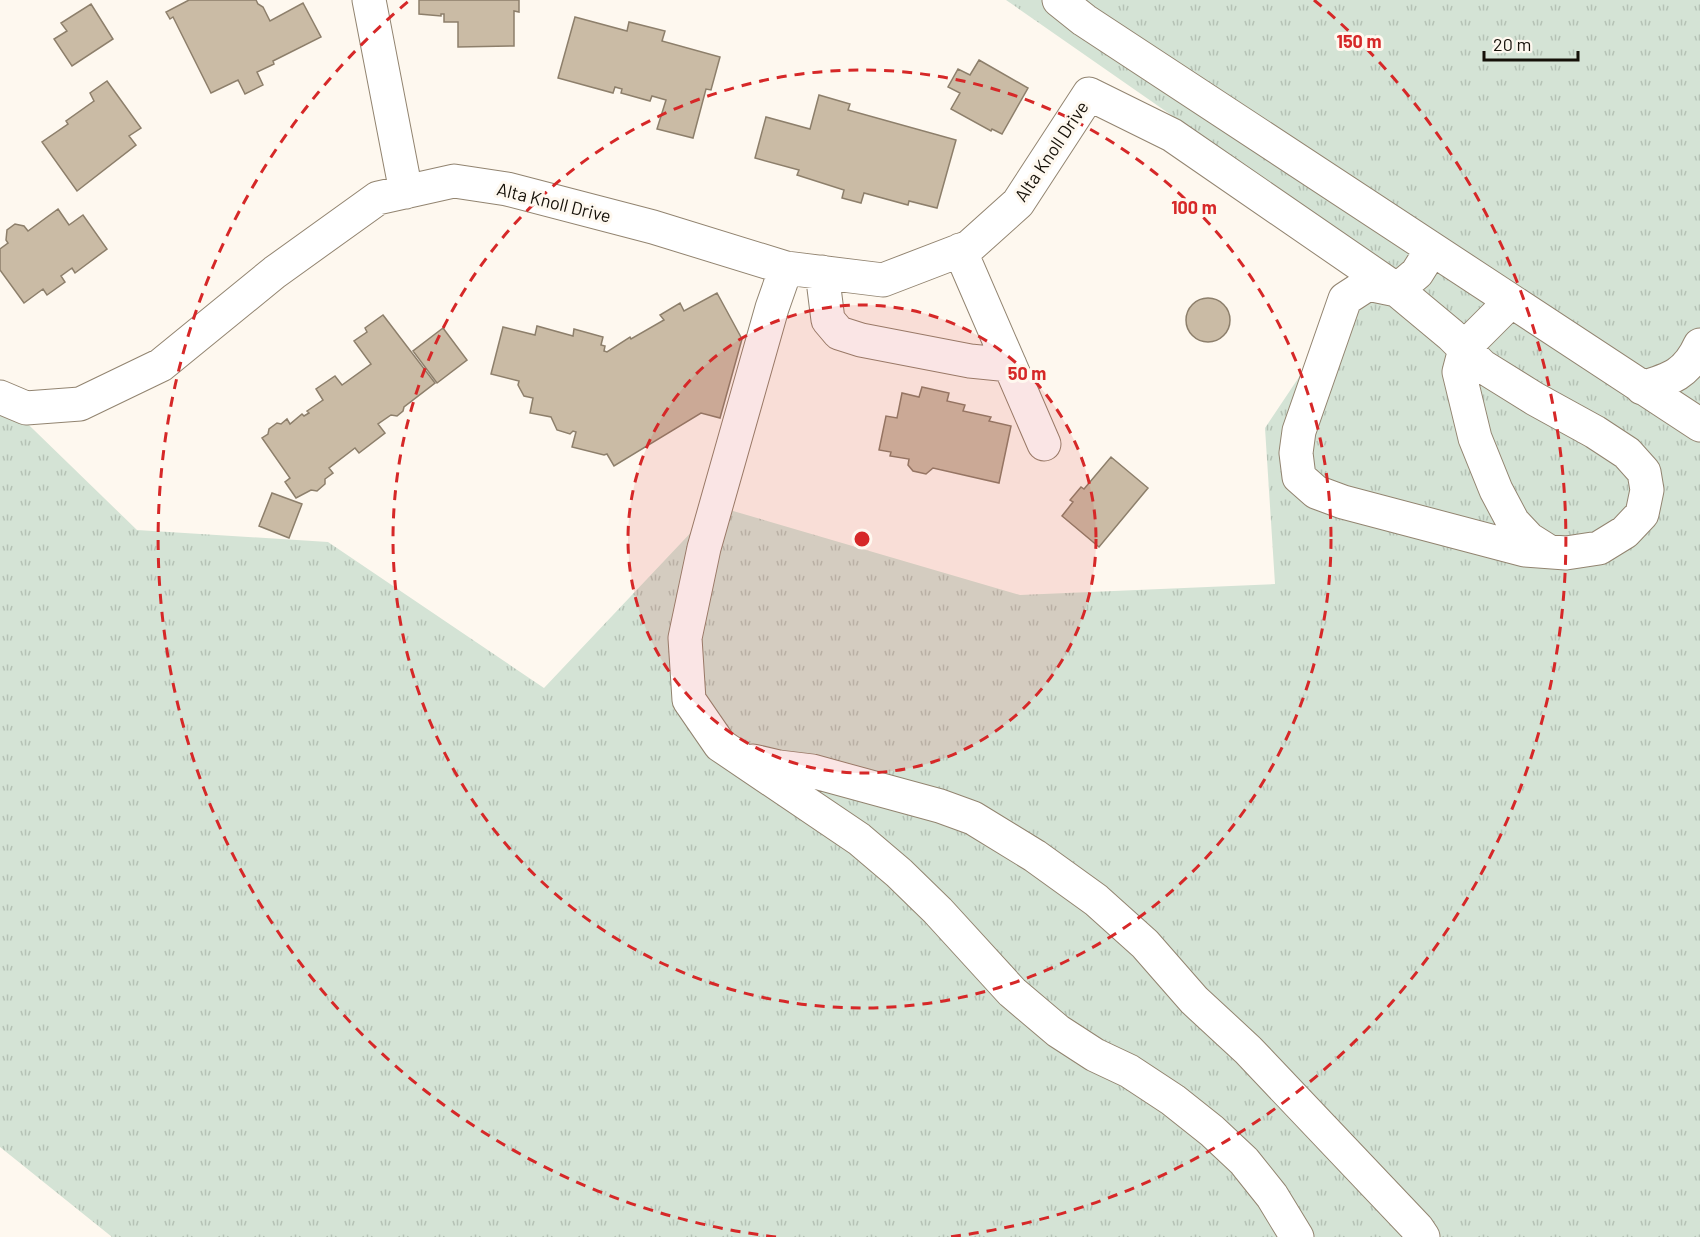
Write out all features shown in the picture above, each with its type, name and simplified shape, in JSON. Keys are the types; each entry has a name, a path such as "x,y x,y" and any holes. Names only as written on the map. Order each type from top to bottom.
{"street":[{"path":"369,0 406,192"},
{"path":"1059,0 1084,20 1700,425"},
{"name":"Alta Knoll Drive","path":"0,397 26,408 80,404 161,365 275,272 378,198 454,181 507,189 653,227 786,268 883,280 969,247 1018,202 1089,94 1172,135 1397,290"},
{"path":"1397,290 1417,273 1432,249"},
{"path":"960,250 1044,444"},
{"path":"786,268 772,308 704,548 685,638 689,700 720,746 859,839 939,911 1012,992 1058,1031 1173,1100 1212,1131 1244,1161 1272,1196 1297,1237"},
{"path":"822,272 828,320 839,333 861,340 970,361 1010,365"},
{"path":"1368,284 1397,290 1482,366 1627,453 1644,472 1647,490 1642,514 1625,532 1599,548 1566,553 1525,550 1343,501 1316,492 1299,477 1296,453 1299,431 1345,299 1368,284"},
{"path":"1511,302 1465,349 1459,372 1475,438 1496,490 1513,522 1529,539 1548,551"},
{"path":"1642,388 1677,376 1696,354 1700,345"},
{"path":"729,751 762,763 812,771 940,806 974,818 1035,856 1096,900 1145,944 1194,1000 1248,1050 1313,1117 1423,1237"}],"green space":[{"path":"1006,0 1700,0 1700,1237 112,1237 0,1147 0,397 137,530 328,542 544,688 716,506 1020,595 1275,584 1265,428 1378,259"}],"building":[{"path":"189,0 256,0 263,7 270,21 303,3 321,37 273,61 274,64 257,72 263,85 245,94 238,80 211,93 173,17 170,19 166,12"},
{"path":"419,0 519,0 519,12 514,11 514,46 458,47 458,22 444,22 444,14 441,16 419,14"},
{"path":"91,4 113,39 72,66 54,39 67,31 61,23"},
{"path":"575,17 627,31 629,22 665,31 662,41 720,57 711,90 706,89 693,138 657,129 666,100 652,96 650,101 621,93 622,89 615,87 613,93 558,78"},
{"path":"979,60 1028,88 1002,134 992,129 991,131 951,109 960,93 948,87 958,69 970,75"},
{"path":"107,81 141,128 129,136 136,145 77,191 42,142 68,124 66,121 94,101 90,93"},
{"path":"819,95 850,104 848,110 956,140 937,208 909,201 908,205 864,193 861,203 842,198 844,190 797,175 799,170 755,158 766,117 810,129"},
{"path":"58,209 69,225 83,215 107,249 75,273 72,268 61,276 65,282 47,295 43,289 24,303 0,270 0,249 8,243 7,230 15,224 24,226 28,231"},
{"path":"717,293 742,339 720,418 701,413 614,466 607,454 572,447 576,432 573,431 570,434 557,430 551,417 530,413 533,398 524,396 518,385 519,381 491,374 503,327 535,335 537,326 573,336 574,329 603,337 601,345 605,346 604,351 607,352 630,337 631,339 664,320 660,315 680,303 684,311"},
{"path":"1208,298 1223,305 1230,320 1223,335 1208,342 1193,335 1186,320 1193,305"},
{"path":"383,315 435,383 404,407 397,416 391,415 378,424 385,433 359,453 355,448 329,468 333,473 325,479 325,484 317,491 311,490 296,498 285,482 290,478 262,438 277,423 281,424 287,419 290,424 302,414 304,416 309,413 307,411 323,400 316,389 335,376 342,385 371,364 354,341 367,332 365,328"},
{"path":"443,328 467,360 437,383 413,351"},
{"path":"922,387 949,393 947,401 965,405 963,411 991,417 989,421 1011,426 999,483 933,468 926,474 913,471 908,465 909,459 890,456 891,452 879,450 886,416 897,418 902,393 919,397"},
{"path":"1111,457 1148,488 1099,547 1062,516 1073,502 1070,500 1081,487 1084,489"},
{"path":"272,493 302,504 289,538 259,526"}]}
